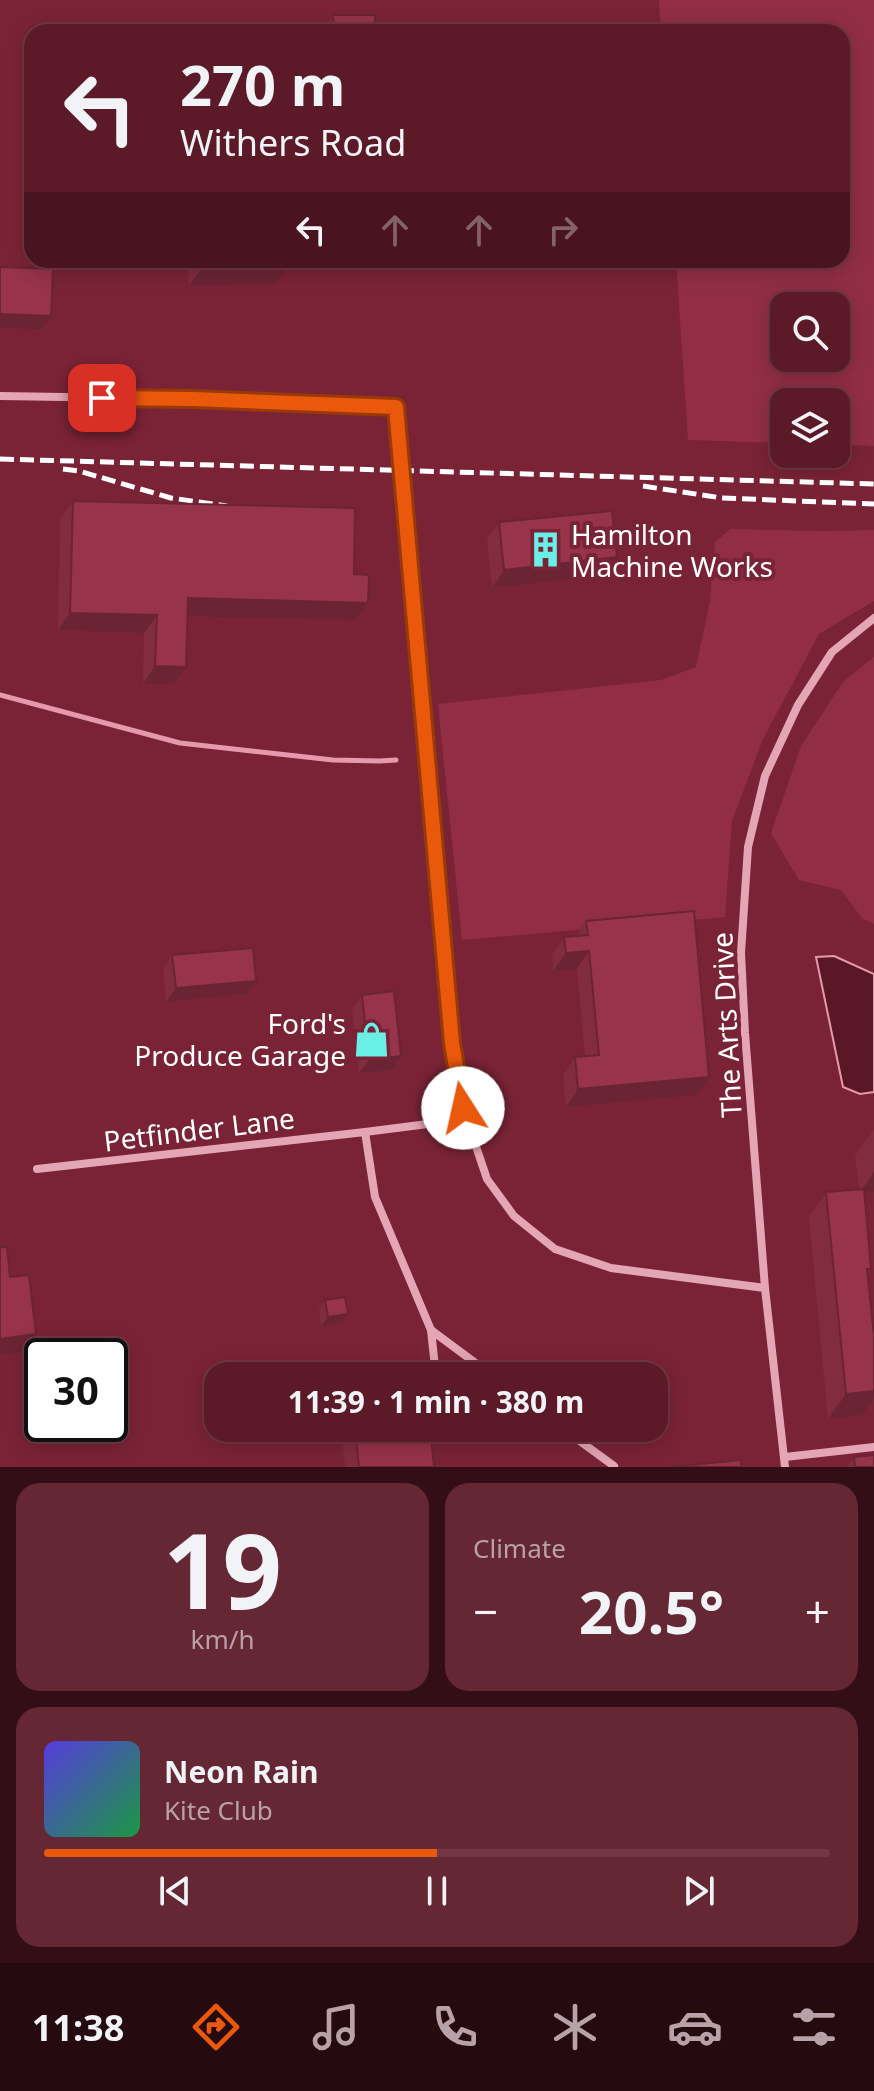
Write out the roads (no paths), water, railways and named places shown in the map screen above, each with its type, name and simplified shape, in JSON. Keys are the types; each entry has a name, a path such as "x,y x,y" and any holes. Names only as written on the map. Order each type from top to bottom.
{"street":[{"path":"0,396 396,407 452,1043 463,1108 487,1179 514,1216 555,1249 611,1268 765,1288"},
{"name":"The Arts Drive","path":"785,1462 765,1288 741,953 748,847 765,776 798,705 832,652 874,618"},
{"name":"Petfinder Lane","path":"37,1169 467,1119"},
{"path":"365,1132 375,1197 431,1330 434,1362"},
{"path":"431,1330 474,1362"},
{"path":"581,1442 614,1466"},
{"path":"785,1462 874,1447"}],"waterway":[{"path":"0,695 180,743 333,760 396,760"}],"railway":[{"path":"0,459 874,484"},
{"path":"63,469 171,498 227,506"},
{"path":"643,486 722,498 874,504"}],"place":[{"name":"Hamilton Machine Works","path":"545,550"},
{"name":"Ford's Produce Garage","path":"372,1039"}]}
